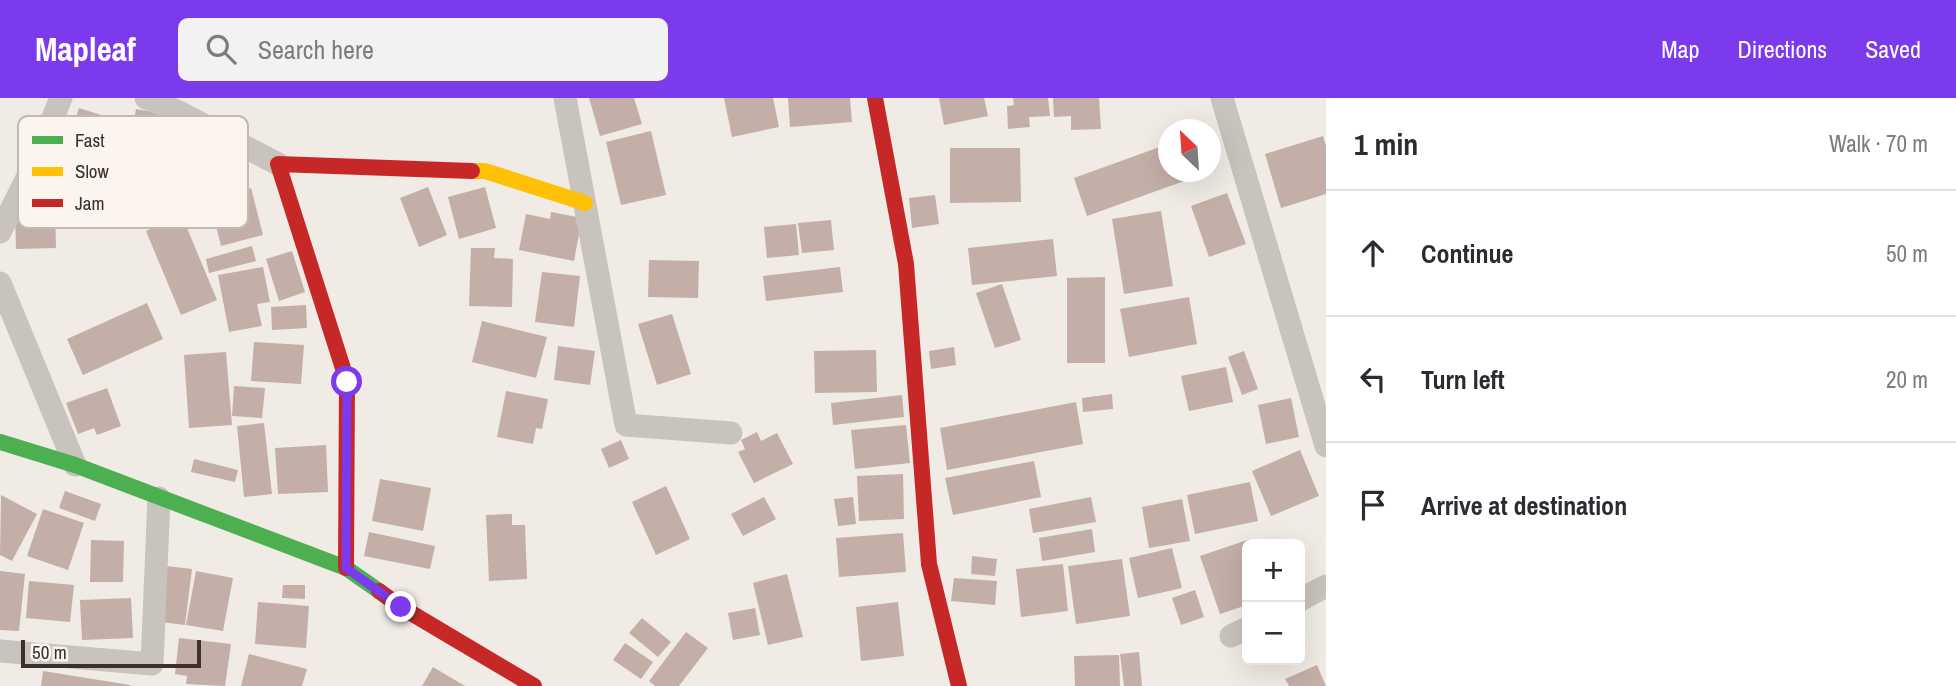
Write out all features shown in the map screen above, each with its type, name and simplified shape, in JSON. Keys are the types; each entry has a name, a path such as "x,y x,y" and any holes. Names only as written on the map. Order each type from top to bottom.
{"street":[{"path":"54,116 61,98"},
{"path":"146,98 187,116"},
{"path":"565,98 626,425 731,433"},
{"path":"875,98 906,264 929,564 959,686"},
{"path":"1222,98 1326,446"},
{"path":"248,148 278,164 485,171 585,202"},
{"path":"278,164 347,382 346,568"},
{"path":"0,232 18,196"},
{"path":"0,283 75,465"},
{"path":"0,442 75,465 346,568 401,607 534,686"},
{"path":"0,652 151,675 159,498"},
{"path":"1305,597 1326,586"}],"building":[{"path":"589,98 634,98 642,124 600,136"},
{"path":"724,98 773,98 779,127 732,137"},
{"path":"788,98 850,98 852,122 790,127"},
{"path":"939,98 984,98 988,116 944,125"},
{"path":"1013,98 1048,98 1050,116 1029,117 1030,127 1008,129 1007,106 1014,105"},
{"path":"1053,98 1099,98 1101,129 1071,130 1071,116 1054,117"},
{"path":"79,108 104,116 76,116"},
{"path":"136,109 175,116 135,116"},
{"path":"651,131 666,195 621,205 606,142"},
{"path":"1323,136 1326,146 1326,194 1281,208 1265,154"},
{"path":"950,148 1020,148 1021,202 950,203"},
{"path":"1158,148 1158,182 1181,182 1087,216 1074,178"},
{"path":"428,187 447,235 419,247 400,198"},
{"path":"485,187 496,228 459,239 448,197"},
{"path":"251,188 263,235 221,246 216,228 248,228 248,189"},
{"path":"1227,193 1246,244 1209,257 1191,206"},
{"path":"935,195 939,224 912,228 909,198"},
{"path":"1161,211 1173,286 1124,294 1112,219"},
{"path":"551,212 582,218 574,261 519,250 526,214 550,219"},
{"path":"15,214 18,214 18,228 55,228 56,248 16,249"},
{"path":"831,220 834,250 802,253 798,223"},
{"path":"796,224 799,255 767,258 764,227"},
{"path":"153,228 187,228 217,300 181,315 146,231"},
{"path":"1053,239 1057,276 972,285 968,248"},
{"path":"252,246 256,261 209,273 206,259"},
{"path":"471,248 495,248 494,258 513,259 512,307 469,306"},
{"path":"292,251 305,292 279,301 266,259"},
{"path":"649,260 699,261 698,298 648,297"},
{"path":"263,267 270,302 257,304 262,326 229,332 218,275"},
{"path":"840,267 843,292 766,301 763,276"},
{"path":"542,272 580,276 574,327 535,322"},
{"path":"1105,277 1105,363 1067,363 1067,278"},
{"path":"1002,284 1021,340 995,348 976,293"},
{"path":"1189,297 1197,344 1129,357 1120,309"},
{"path":"147,303 163,339 83,375 67,339"},
{"path":"306,305 307,328 272,330 271,307"},
{"path":"672,314 691,374 657,385 638,324"},
{"path":"482,321 547,337 536,378 472,362"},
{"path":"254,342 304,345 301,384 251,381"},
{"path":"558,346 595,351 590,385 554,380"},
{"path":"954,347 956,365 931,369 929,351"},
{"path":"876,350 877,392 815,393 814,351"},
{"path":"1244,351 1258,389 1242,395 1228,357"},
{"path":"226,352 232,425 189,428 184,355"},
{"path":"1226,367 1233,402 1189,411 1181,376"},
{"path":"234,386 265,388 262,418 232,416"},
{"path":"107,388 121,426 97,435 94,428 78,434 66,403"},
{"path":"506,391 548,399 542,429 536,428 533,444 497,437"},
{"path":"1112,394 1113,409 1083,412 1082,398"},
{"path":"902,395 904,417 833,425 831,403"},
{"path":"1291,398 1299,437 1266,444 1258,405"},
{"path":"1076,402 1083,444 947,470 940,428"},
{"path":"264,423 272,494 244,497 237,426"},
{"path":"906,425 910,463 855,469 851,430"},
{"path":"757,432 761,441 777,433 793,464 754,483 738,452 745,449 741,440"},
{"path":"621,440 629,459 609,468 601,449"},
{"path":"326,445 328,492 278,494 275,448"},
{"path":"1300,450 1319,496 1271,516 1252,471"},
{"path":"194,459 238,470 235,482 191,472"},
{"path":"1034,461 1041,497 953,515 945,478"},
{"path":"903,474 904,519 859,521 857,476"},
{"path":"380,479 431,488 423,531 372,521"},
{"path":"1250,482 1258,521 1195,534 1187,495"},
{"path":"666,486 690,539 656,555 632,502"},
{"path":"65,491 101,504 95,521 59,508"},
{"path":"1,495 37,514 12,561 0,555"},
{"path":"764,497 776,519 743,536 731,514"},
{"path":"853,497 856,524 838,526 834,499"},
{"path":"1091,497 1096,522 1033,533 1029,509"},
{"path":"1182,499 1190,541 1149,548 1142,507"},
{"path":"43,509 84,523 68,570 27,556"},
{"path":"512,514 512,525 525,525 527,579 489,581 486,515"},
{"path":"1092,529 1095,552 1042,561 1039,538"},
{"path":"369,532 435,546 430,569 364,556"},
{"path":"903,533 906,572 839,577 836,538"},
{"path":"91,540 124,541 123,582 90,582"},
{"path":"1242,542 1242,607 1220,614 1200,556"},
{"path":"1172,548 1182,588 1138,598 1129,558"},
{"path":"972,556 997,559 995,576 971,574"},
{"path":"1122,559 1130,616 1076,624 1068,566"},
{"path":"1063,564 1068,611 1021,617 1016,569"},
{"path":"166,566 192,569 185,625 160,622"},
{"path":"0,571 25,574 19,631 0,630"},
{"path":"196,571 233,578 223,631 186,625"},
{"path":"787,574 803,637 768,645 753,583"},
{"path":"954,578 997,581 995,605 951,601"},
{"path":"29,581 74,585 70,622 26,618"},
{"path":"283,585 305,585 305,599 282,598"},
{"path":"1195,590 1204,617 1181,625 1172,598"},
{"path":"131,598 133,638 82,640 80,600"},
{"path":"258,602 309,606 306,648 255,644"},
{"path":"898,602 904,656 861,661 856,607"},
{"path":"755,608 760,635 733,640 728,613"},
{"path":"642,618 671,642 658,657 629,633"},
{"path":"686,632 708,648 679,686 655,686 649,681"},
{"path":"179,638 231,644 225,686 186,684 187,676 175,674"},
{"path":"625,643 653,662 641,679 613,660"},
{"path":"1139,652 1142,686 1124,686 1120,654"},
{"path":"249,654 307,669 302,686 241,686"},
{"path":"1119,655 1120,686 1075,686 1074,656"},
{"path":"1317,665 1326,686 1289,686 1285,679"},
{"path":"433,667 465,686 422,686"},
{"path":"43,671 130,685 130,686 41,686"}],"traffic: fast":[{"path":"0,442 75,465 346,568 379,591"}],"traffic: slow":[{"path":"472,171 485,171 585,203"}],"traffic: jam":[{"path":"875,98 906,264 929,564 959,686"},
{"path":"346,568 347,381 278,164 472,171"},
{"path":"379,591 401,607 534,686"}],"route":[{"path":"347,382 346,568 401,607"}]}
